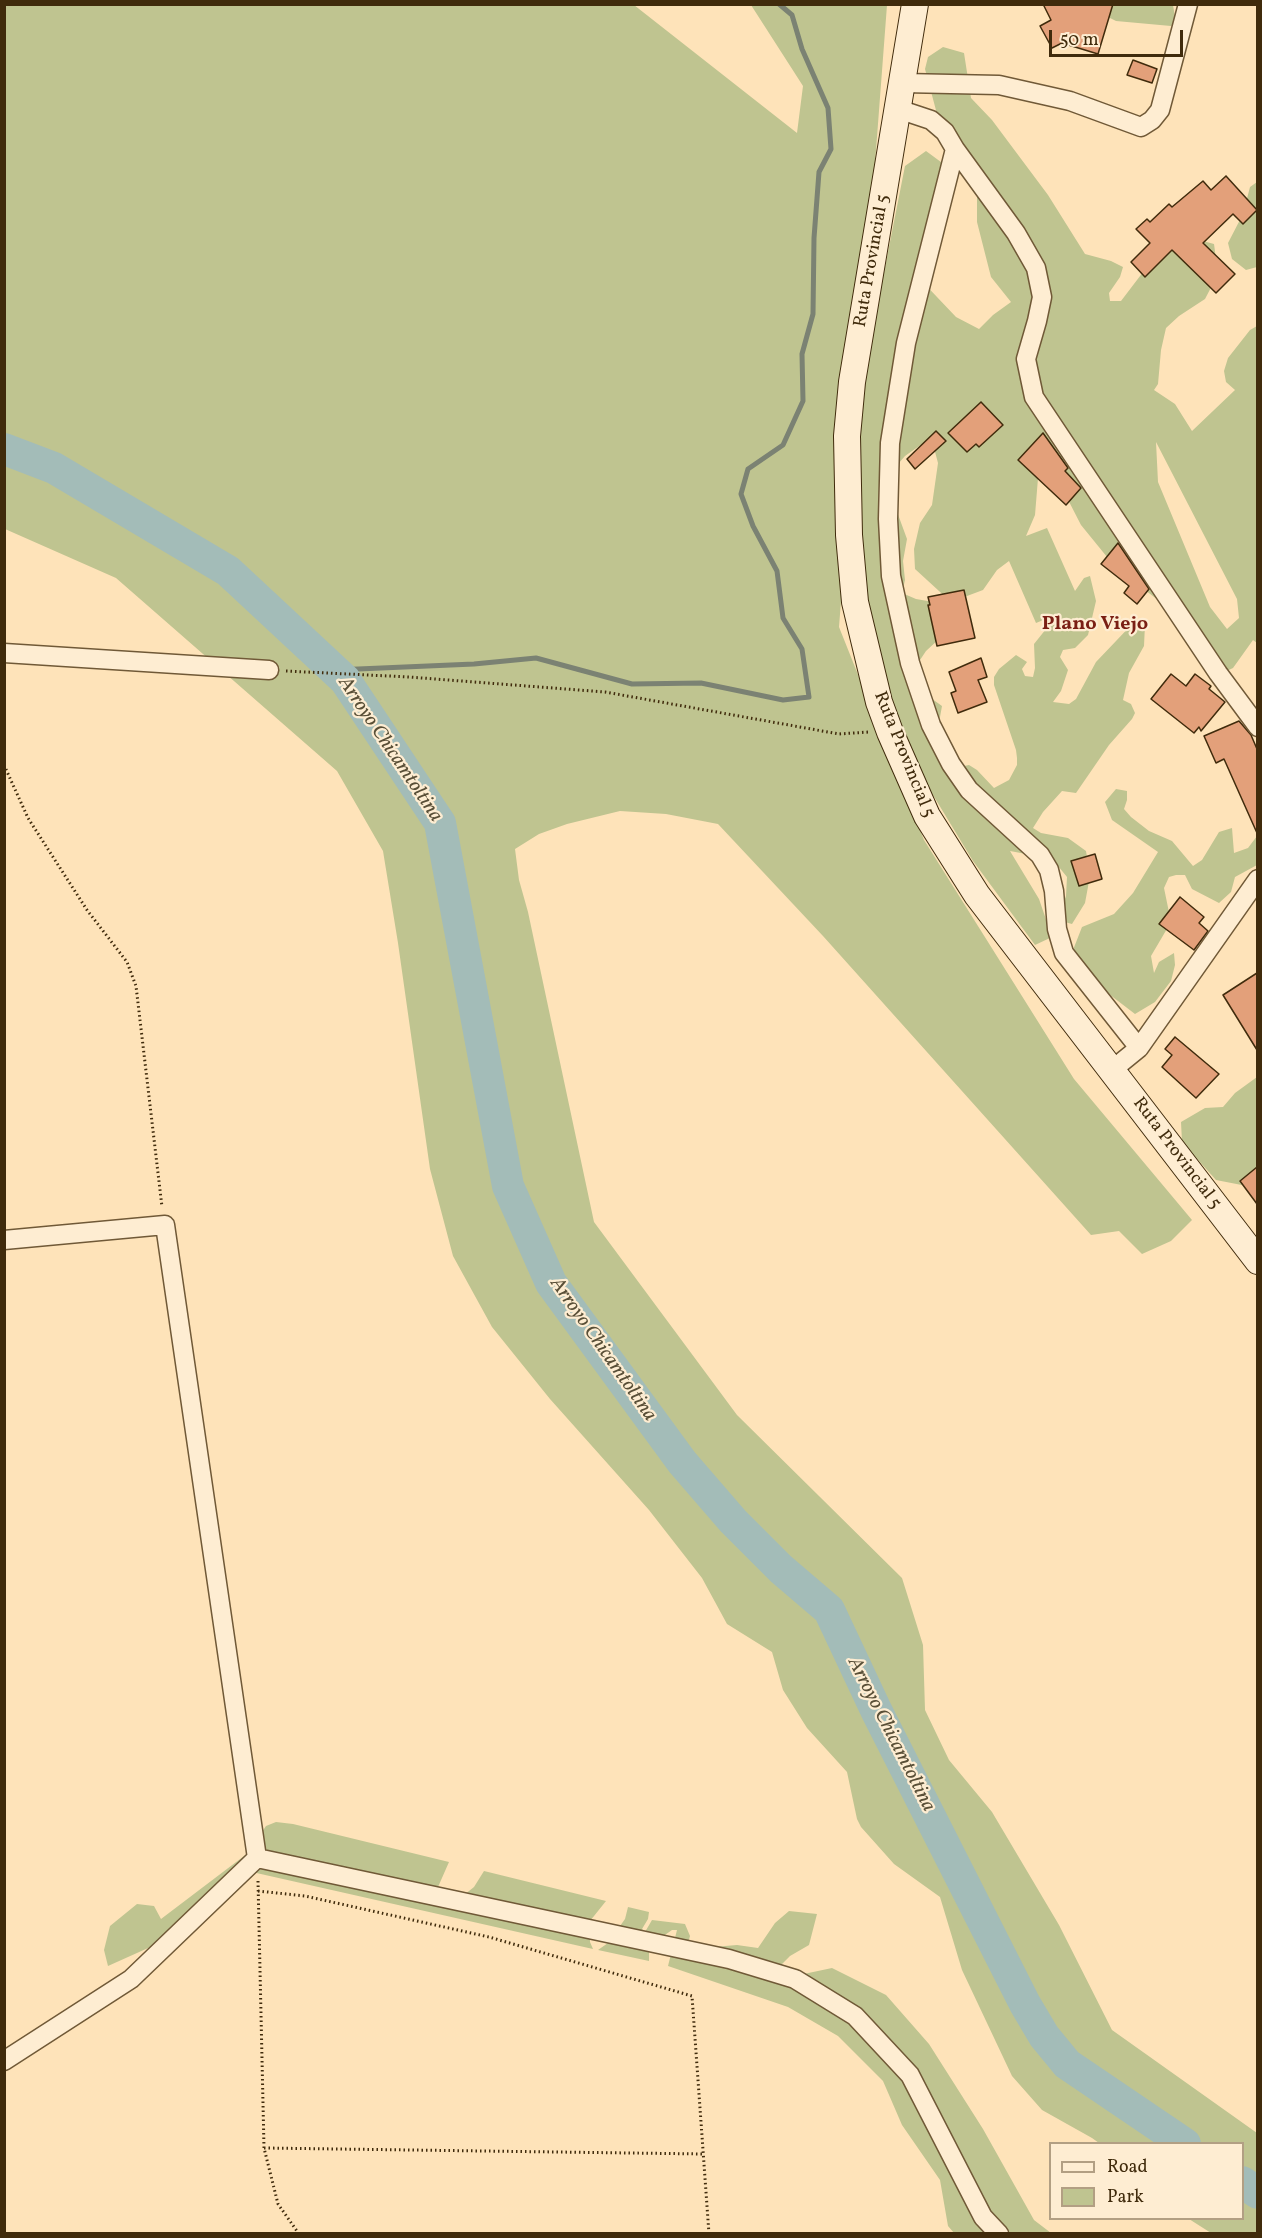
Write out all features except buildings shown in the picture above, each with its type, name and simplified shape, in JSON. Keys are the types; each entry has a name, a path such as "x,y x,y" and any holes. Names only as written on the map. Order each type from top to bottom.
{"main road":[{"name":"Ruta Provincial 5","path":"915,4 852,382 847,436 849,535 855,602 868,659 890,732 927,816 977,895 1257,1261"}],"street":[{"path":"903,83 999,85 1070,101 1141,127 1152,120 1160,110 1188,4"},
{"path":"898,109 931,120 945,132 1016,233 1036,268 1041,297 1026,359 1034,397 1218,673 1257,727"},
{"path":"955,149 906,343 890,443 888,519 891,576 910,663 931,725 951,764 969,790 1040,855 1049,870 1054,891 1057,929 1064,954 1139,1048"},
{"path":"4,653 269,670"},
{"path":"1112,1070 1139,1048 1257,879"},
{"path":"4,1240 165,1225 257,1858"},
{"path":"4,2061 131,1979 257,1858"},
{"path":"257,1858 729,1959 795,1979 855,2016 910,2075 983,2217 999,2234"}],"path":[{"path":"269,670 409,677 605,692 839,734 890,732"},
{"path":"4,765 28,818 87,910 127,962 136,986 165,1225"},
{"path":"257,1858 264,2148 278,2204 299,2234"},
{"path":"258,1891 304,1896 489,1937 692,1996 709,2234"},
{"path":"264,2148 703,2154"}],"green space":[{"path":"5,5 634,5 797,133 803,86 751,5 887,5 856,414 905,166 926,151 945,165 918,277 956,317 979,329 1011,302 991,277 977,222 977,195 937,114 925,69 928,57 943,47 964,53 971,98 992,120 1048,195 1085,254 1123,267 1120,277 1109,293 1110,301 1121,301 1153,259 1177,234 1214,244 1218,274 1205,299 1179,316 1166,328 1161,350 1158,384 1154,390 1175,404 1192,431 1235,390 1226,382 1224,371 1228,358 1250,330 1257,326 1257,643 1253,640 1233,668 1216,676 1162,603 1116,568 1081,525 1062,488 1039,466 1035,515 1026,536 1047,528 1075,591 1084,578 1090,576 1096,601 1088,635 1075,648 1063,650 1060,657 1068,670 1061,691 1053,702 1069,704 1076,699 1096,662 1136,620 1145,624 1144,646 1129,673 1123,700 1131,704 1135,713 1132,719 1109,745 1076,793 1062,791 1043,812 1033,828 1041,833 1068,838 1086,851 1090,876 1085,903 1072,924 1061,921 1067,877 1050,856 1034,860 1026,854 1010,851 1039,899 1052,937 1035,945 973,861 913,762 891,696 875,667 862,591 854,434 839,627 924,840 1074,1079 1192,1220 1171,1241 1142,1254 1119,1231 1091,1235 823,936 718,824 666,814 620,811 567,824 539,834 515,849 519,880 528,912 594,1222 737,1415 902,1578 923,1645 925,1710 949,1760 992,1812 1059,1925 1112,2030 1257,2133 1257,2233 1211,2233 1191,2220 1244,2220 1244,2142 1098,2142 1042,2110 1012,2076 962,1970 940,1897 894,1864 861,1827 857,1819 847,1772 807,1728 783,1690 772,1652 727,1624 702,1578 649,1510 550,1399 492,1327 453,1256 430,1169 383,851 337,771 116,578 5,529","holes":["1156,442 1237,599 1239,618 1227,629 1210,607 1158,482","922,444 934,448 938,463 932,505 920,523 914,549 915,569 951,602 983,590 997,570 1009,561 1036,623 1058,614 1034,644 1033,677 1025,676 1022,669 1027,662 1016,655 999,669 994,677 994,685 1017,758 1017,765 1009,780 994,788 969,765 964,766 939,755 929,732 940,717 942,706 914,686 910,675 926,651 939,639 939,603 916,599 902,593 905,580 903,561 907,539 885,479 905,456"]},
{"path":"1084,5 1173,5 1176,23 1171,26 1116,21"},
{"path":"1257,182 1257,267 1246,270 1232,259 1228,243 1243,214 1250,187"},
{"path":"1116,789 1127,791 1124,809 1131,817 1149,831 1172,841 1193,866 1202,860 1219,832 1232,828 1234,853 1248,848 1257,836 1257,865 1235,877 1231,892 1219,903 1192,889 1185,875 1169,877 1164,888 1171,922 1151,956 1154,973 1159,962 1174,953 1175,965 1171,981 1155,1002 1135,1014 1101,988 1073,950 1082,927 1114,914 1133,893 1158,852 1112,820 1105,802"},
{"path":"1257,1077 1257,1188 1216,1180 1182,1142 1181,1122 1205,1108 1223,1107 1235,1093"},
{"path":"276,1822 293,1824 449,1862 438,1887 447,1895 464,1895 474,1887 484,1871 606,1901 590,1921 590,1942 593,1949 252,1872 157,1944 108,1966 104,1950 110,1926 137,1904 154,1906 161,1919 248,1853 266,1826"},
{"path":"628,1907 649,1912 642,1929 645,1932 652,1920 685,1924 690,1936 687,1947 689,1949 737,1945 758,1948 775,1923 789,1911 817,1914 809,1945 790,1956 780,1966 799,1975 832,1968 886,1995 929,2044 983,2129 1034,2220 1051,2233 954,2233 948,2226 940,2180 902,2125 883,2081 838,2036 788,2007 668,1966 677,1930 672,1930 662,1937 649,1952 649,1961 598,1950 608,1943 625,1919"}],"waterway":[{"path":"335,670 474,664 536,658 632,684 701,683 783,700 809,697 802,649 783,618 777,571 753,526 741,494 748,469 783,445 803,401 802,354 813,314 814,238 819,172 831,149 828,108 802,49 792,15 779,4"},
{"name":"Arroyo Chicamtoltina","path":"4,449 54,468 228,571 345,680 440,823 508,1186 551,1283 682,1462 733,1521 781,1569 829,1610 876,1710 1025,2004 1044,2036 1067,2064 1182,2142"},
{"name":"Arroyo Chicamtoltina","path":"1244,2183 1258,2193"}],"district":[{"name":"Plano Viejo","path":"1095,625"}]}
